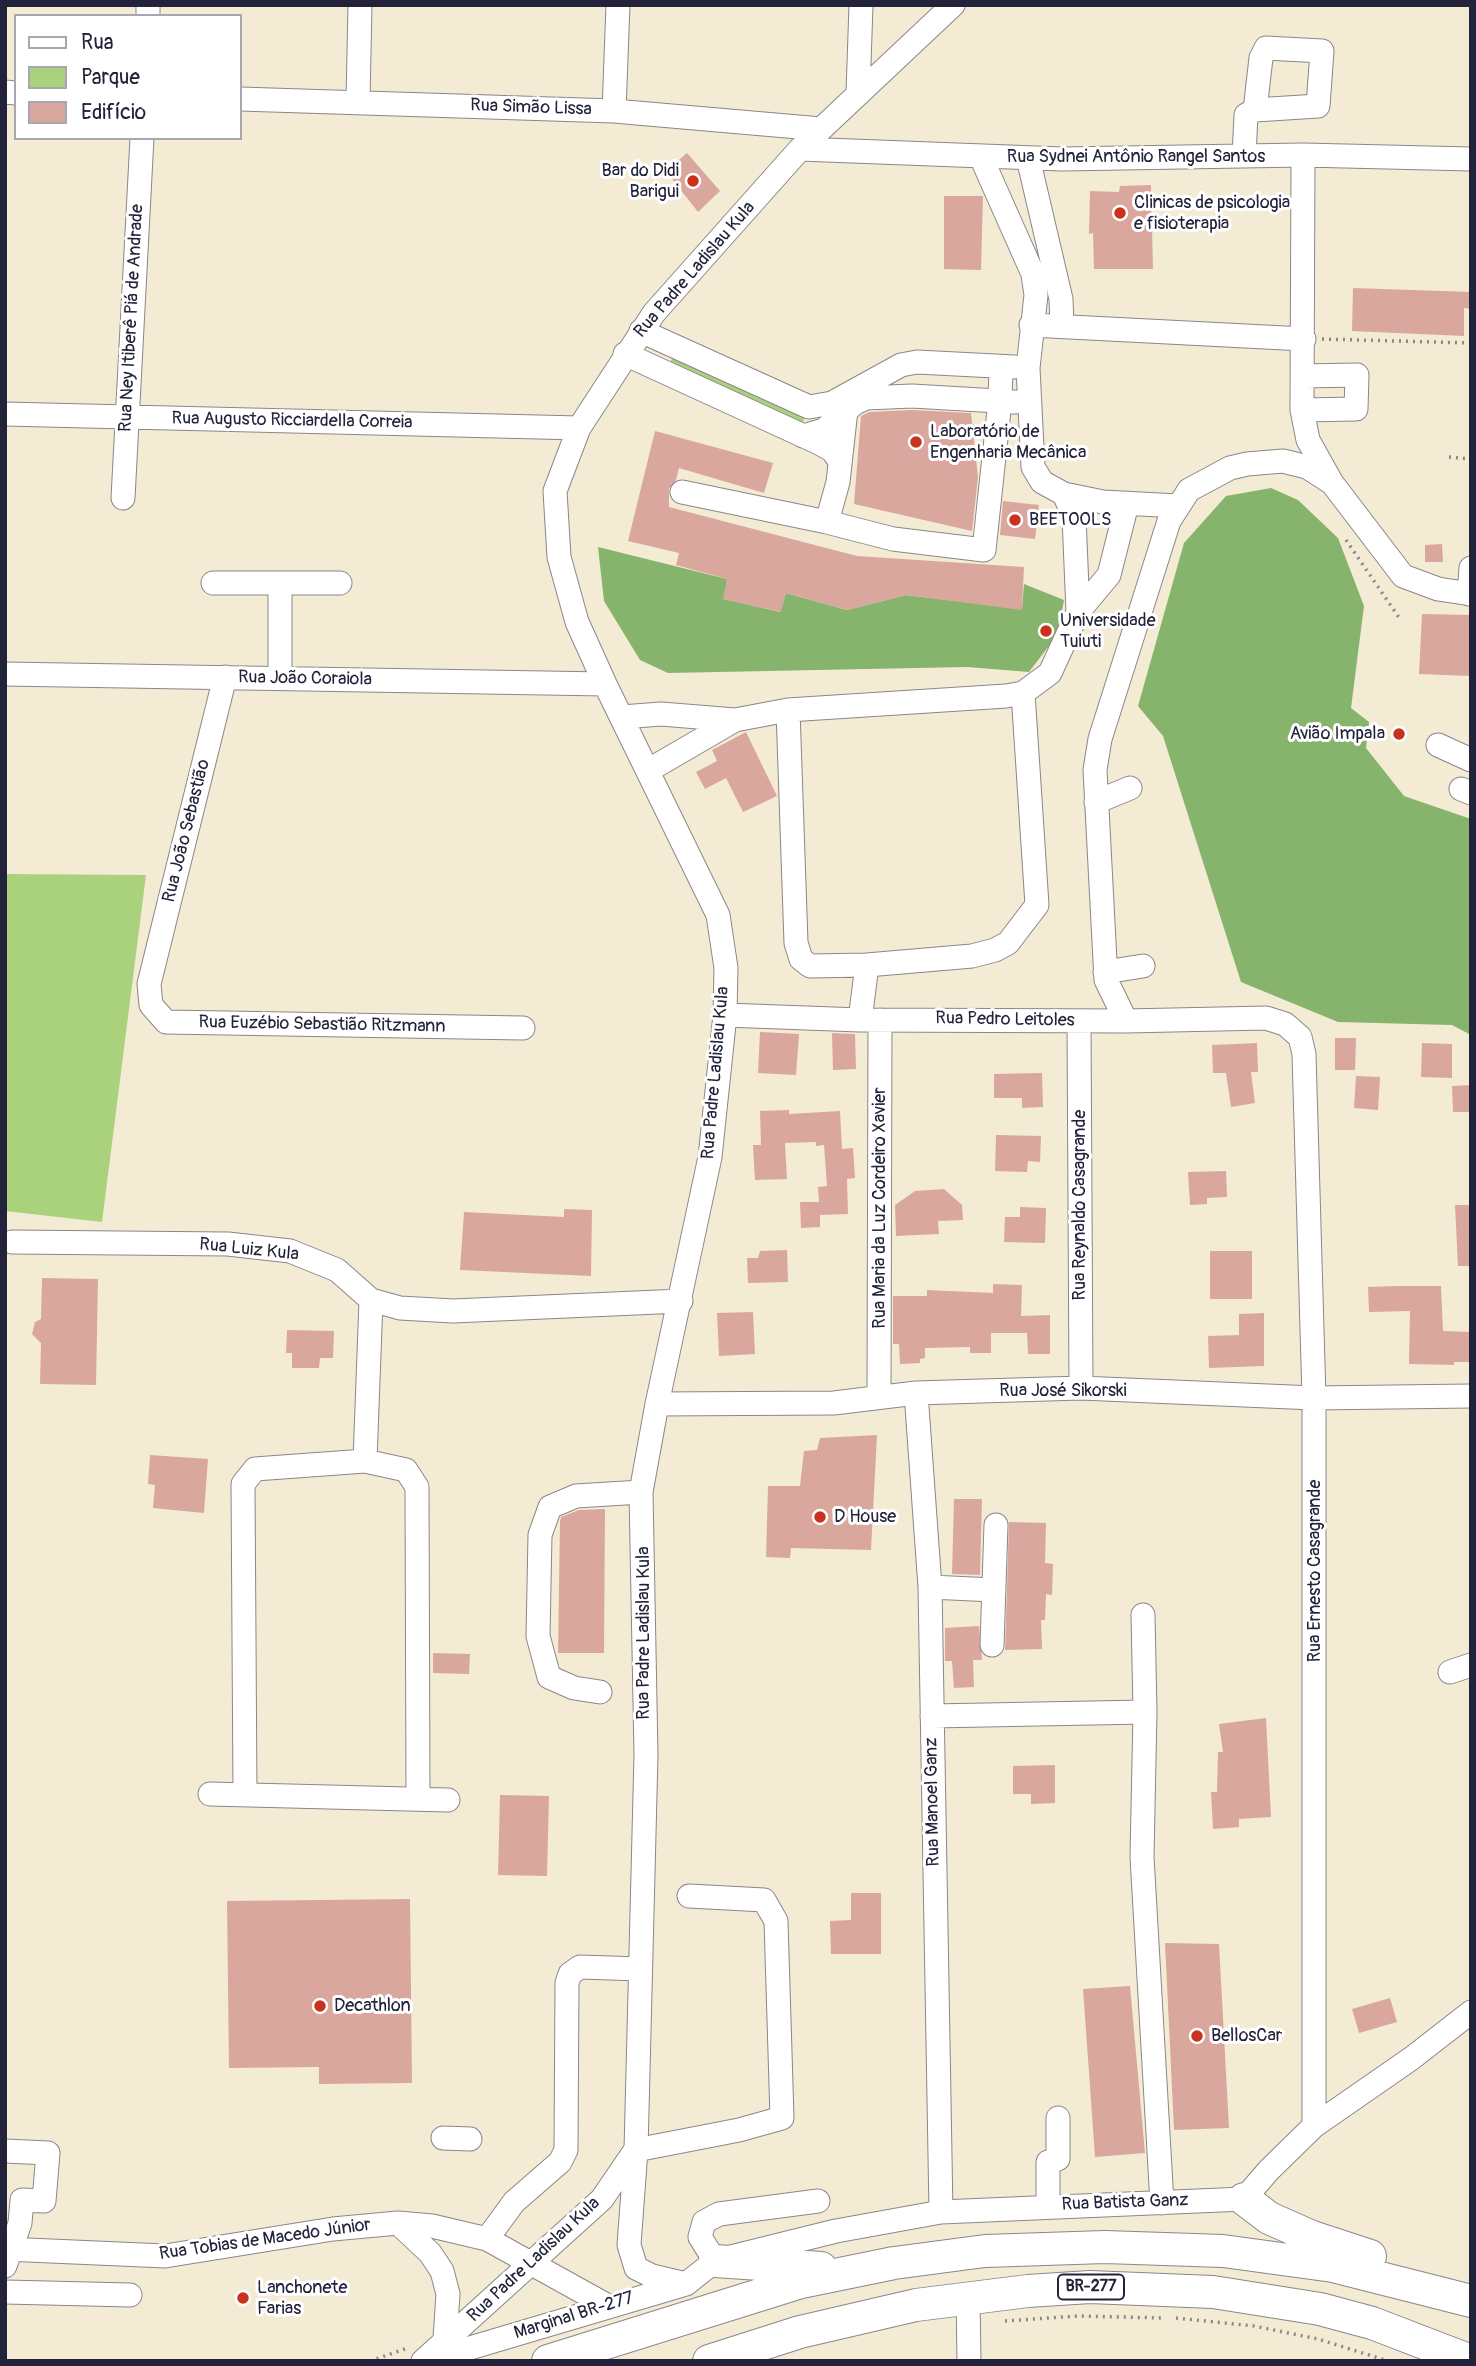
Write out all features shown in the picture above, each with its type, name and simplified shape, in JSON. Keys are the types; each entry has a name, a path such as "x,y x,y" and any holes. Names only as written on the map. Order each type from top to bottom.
{"highway":[{"path":"1244,2199 1269,2218 1312,2237 1471,2289"},
{"path":"548,2361 761,2293 853,2271 985,2251 1165,2248 1273,2256 1333,2266 1471,2301"},
{"path":"715,2261 853,2271"},
{"name":"BR-277","path":"709,2361 862,2315 968,2312 1090,2287 1213,2292 1320,2309 1383,2327 1471,2361"}],"street":[{"path":"358,100 360,5"},
{"path":"614,111 618,5"},
{"path":"858,93 861,5"},
{"name":"Rua Padre Ladislau Kula","path":"687,2284 652,2276 635,2268 629,2245 635,2150 646,1755 641,1492 710,1157 725,1015 726,968 718,915 605,684 578,622 559,557 555,491 579,428 625,354 669,295 800,149 953,5"},
{"name":"Rua Simão Lissa","path":"242,99 358,100 614,111 821,129"},
{"path":"1244,156 1246,115 1255,110"},
{"name":"Rua Ney Itiberê Piá de Andrade","path":"122,498 142,140"},
{"name":"Rua Sydnei Antônio Rangel Santos","path":"800,149 1028,158 1303,156 1471,159"},
{"path":"1303,156 1302,410 1308,440 1332,483 1403,576 1438,589 1470,594 1471,568"},
{"path":"981,157 1033,274 1036,295 1028,368 1033,467 1042,482 1064,494 1127,504 1178,506"},
{"path":"1028,158 1060,299 1062,326"},
{"path":"1031,326 1304,339"},
{"path":"641,331 809,407 832,403 901,365 918,362 1028,368"},
{"path":"625,354 832,450 839,460"},
{"path":"682,492 827,522 893,539 984,551 1000,401 1001,367"},
{"path":"1302,410 1356,409 1357,375 1304,376"},
{"path":"803,436 824,430 846,410 866,398 912,396 1029,402"},
{"path":"827,522 838,482 846,410"},
{"name":"Rua Augusto Ricciardella Correia","path":"5,414 579,428"},
{"path":"1126,1021 1105,972 1095,770 1100,739 1169,522 1189,490 1230,468 1283,461 1307,467 1332,483"},
{"path":"1064,494 1074,517 1077,540 1078,612"},
{"path":"622,717 661,714 735,720 788,710 1023,693 1050,673 1078,612 1109,575 1127,504"},
{"path":"214,583 340,583"},
{"path":"280,583 280,678"},
{"name":"Rua João Coraiola","path":"5,674 605,684"},
{"name":"Rua João Sebastião","path":"149,984 225,677"},
{"path":"788,710 796,943 801,959 810,966 867,965 972,956 995,950 1008,943 1037,905 1023,693"},
{"path":"649,770 735,720"},
{"path":"1438,745 1471,760"},
{"path":"1096,802 1130,788"},
{"name":"Rua Maria da Luz Cordeiro Xavier","path":"867,965 879,1396"},
{"path":"1105,972 1143,966"},
{"name":"Rua Euzébio Sebastião Ritzmann","path":"149,984 151,1006 166,1022 523,1028"},
{"name":"Rua Pedro Leitoles","path":"725,1015 870,1020 1126,1021 1265,1018 1285,1024"},
{"name":"Rua Reynaldo Casagrande","path":"1079,1021 1081,1388"},
{"name":"Rua Ernesto Casagrande","path":"1285,1024 1300,1037 1304,1054 1314,1398 1314,2126"},
{"name":"Rua Luiz Kula","path":"12,1242 228,1244 290,1251 337,1270 371,1300 400,1308 453,1311 681,1301"},
{"path":"365,1461 371,1300"},
{"name":"Rua José Sikorski","path":"657,1404 834,1403 916,1393 1081,1388 1314,1398 1471,1396"},
{"name":"Rua Manoel Ganz","path":"916,1393 930,1587 942,2212"},
{"path":"244,1794 243,1484 255,1469 365,1461 406,1470 417,1487 418,1798"},
{"path":"600,1692 575,1688 549,1677 538,1636 540,1535 550,1507 576,1496 641,1492"},
{"path":"992,1645 996,1525"},
{"path":"930,1587 995,1590"},
{"path":"1143,1615 1145,1712 1142,1857 1161,2203"},
{"path":"932,1716 1145,1712"},
{"path":"210,1794 448,1800"},
{"path":"635,2150 782,2118 776,1921 764,1900 689,1896"},
{"path":"487,2239 514,2202 560,2162 566,2150 567,1983 570,1974 580,1967 640,1969"},
{"path":"1244,2199 1314,2126 1412,2058 1471,2012"},
{"path":"1048,2206 1048,2162 1058,2160 1058,2118"},
{"path":"443,2138 470,2139"},
{"name":"Rua Padre Ladislau Kula","path":"421,2356 531,2264 602,2199 635,2150"},
{"path":"5,2151 48,2153 44,2201 14,2199 20,2223 7,2255"},
{"name":"Rua Batista Ganz","path":"715,2261 836,2231 942,2212 1244,2199"},
{"path":"715,2261 700,2237 704,2222 719,2214 818,2201"},
{"path":"398,2223 430,2253 442,2271 448,2294 445,2337"},
{"name":"Rua Tobias de Macedo Júnior","path":"7,2255 165,2256 332,2229 398,2223 432,2226 487,2239 608,2306"},
{"name":"Marginal BR-277","path":"421,2356 687,2284 715,2261"},
{"path":"5,2292 130,2294"},
{"path":"968,2312 969,2361"}],"path":[{"path":"1304,339 1471,343"},
{"path":"1449,457 1471,458"},
{"path":"1340,530 1400,619"},
{"path":"968,2312 1174,2318 1254,2326 1305,2336 1388,2361"},
{"path":"370,2361 421,2356"}],"green space":[{"path":"675,355 804,417 804,420 802,423 667,366"},
{"path":"1271,488 1298,500 1338,538 1364,606 1351,708 1369,722 1366,748 1404,796 1471,819 1471,1035 1452,1025 1338,1022 1241,982 1163,736 1138,706 1184,543 1226,496"},
{"path":"598,547 727,579 724,599 780,612 786,593 847,610 906,595 1022,609 1024,584 1064,600 1058,634 1029,672 967,667 668,673 640,660 604,601"},
{"path":"5,874 146,875 102,1222 5,1211"}],"building":[{"name":"Bar do Didi Barigui","path":"687,153 720,191 698,212 666,171"},
{"name":"Clinicas de psicologia e fisioterapia","path":"1151,185 1153,269 1094,269 1093,233 1089,234 1090,191 1119,192 1120,186"},
{"path":"944,196 983,196 981,270 944,269"},
{"path":"1353,288 1471,292 1471,309 1464,308 1464,336 1352,331"},
{"name":"Laboratório de Engenharia Mecânica","path":"912,410 971,413 978,477 972,531 854,504 861,416 869,412"},
{"path":"655,431 773,463 764,493 679,468 676,480 669,489 669,507 857,556 1024,567 1022,610 906,595 847,610 786,593 781,612 723,599 727,579 676,565 679,553 628,541"},
{"name":"BEETOOLS","path":"1003,501 1039,505 1035,539 1000,535"},
{"path":"1442,544 1443,562 1425,562 1425,545"},
{"path":"1422,614 1471,615 1471,676 1419,674"},
{"path":"746,732 777,796 743,812 726,778 705,789 696,772 717,761 712,750"},
{"path":"760,1032 799,1034 796,1075 758,1073"},
{"path":"832,1033 855,1034 856,1069 833,1070"},
{"path":"1335,1038 1356,1038 1355,1070 1335,1070"},
{"path":"1257,1043 1258,1072 1251,1072 1255,1103 1231,1107 1226,1073 1213,1073 1212,1045"},
{"path":"1422,1043 1452,1044 1452,1078 1421,1077"},
{"path":"1042,1073 1043,1107 1022,1108 1022,1098 994,1098 994,1074"},
{"path":"1356,1076 1380,1077 1378,1110 1354,1108"},
{"path":"1471,1085 1471,1112 1453,1112 1452,1086"},
{"path":"789,1110 789,1114 840,1111 842,1149 853,1148 855,1178 847,1179 848,1214 820,1215 820,1227 801,1228 800,1202 819,1202 818,1187 827,1186 824,1145 816,1146 816,1142 785,1143 787,1179 755,1180 753,1145 761,1145 760,1111"},
{"path":"996,1135 1041,1136 1040,1162 1028,1161 1027,1172 995,1171"},
{"path":"1226,1171 1227,1197 1207,1198 1207,1204 1190,1205 1188,1172"},
{"path":"944,1189 962,1205 963,1220 938,1221 939,1234 896,1236 895,1205 915,1191"},
{"path":"1455,1205 1471,1205 1471,1266 1458,1266"},
{"path":"1020,1207 1046,1208 1045,1243 1004,1242 1005,1217 1020,1217"},
{"path":"564,1209 592,1210 591,1276 460,1270 464,1212 564,1217"},
{"path":"787,1250 788,1282 748,1283 747,1258 758,1258 760,1251"},
{"path":"1210,1251 1252,1251 1252,1299 1210,1299"},
{"path":"42,1278 98,1279 96,1385 40,1384 41,1343 32,1334 35,1322 41,1319"},
{"path":"993,1284 1022,1285 1021,1316 1050,1315 1050,1354 1028,1354 1027,1333 991,1333 991,1353 970,1353 970,1347 925,1348 925,1358 920,1359 920,1363 900,1364 899,1344 893,1344 893,1296 927,1296 927,1290 993,1293"},
{"path":"1441,1286 1443,1331 1471,1332 1471,1362 1454,1362 1454,1365 1409,1364 1410,1311 1369,1312 1368,1287"},
{"path":"753,1312 755,1354 719,1356 717,1313"},
{"path":"1264,1313 1264,1366 1209,1368 1208,1336 1239,1335 1239,1314"},
{"path":"287,1330 334,1331 333,1358 320,1358 319,1368 292,1368 292,1353 286,1353"},
{"name":"D House","path":"877,1435 871,1550 791,1548 790,1558 766,1557 768,1486 800,1486 804,1451 817,1450 820,1438"},
{"path":"150,1455 208,1459 204,1513 153,1508 155,1485 148,1484"},
{"path":"954,1499 982,1499 980,1575 952,1574"},
{"path":"605,1509 604,1653 558,1653 561,1517 579,1510"},
{"path":"1009,1522 1046,1523 1045,1563 1053,1564 1052,1595 1046,1594 1045,1620 1041,1620 1042,1649 1005,1650"},
{"path":"979,1626 982,1660 973,1660 974,1687 954,1688 952,1661 945,1661 945,1628"},
{"path":"433,1653 470,1654 469,1674 433,1673"},
{"path":"1266,1718 1271,1817 1239,1819 1239,1827 1213,1829 1211,1792 1217,1792 1218,1752 1223,1752 1219,1724"},
{"path":"1055,1765 1055,1803 1031,1804 1031,1794 1013,1794 1013,1766"},
{"path":"500,1795 549,1796 547,1876 498,1875"},
{"path":"851,1893 881,1893 881,1954 831,1954 830,1921 851,1920"},
{"name":"Decathlon","path":"410,1899 412,2083 319,2084 319,2067 229,2068 227,1901"},
{"name":"BellosCar","path":"1165,1943 1219,1944 1229,2128 1174,2130"},
{"path":"1130,1986 1145,2153 1095,2157 1083,1989"},
{"path":"1390,1998 1397,2022 1359,2033 1352,2009"}],"place":[{"name":"Bar do Didi Barigui","path":"693,181"},
{"name":"Clinicas de psicologia e fisioterapia","path":"1120,213"},
{"name":"Laboratório de Engenharia Mecânica","path":"916,442"},
{"name":"BEETOOLS","path":"1015,520"},
{"name":"Universidade Tuiuti","path":"1046,631"},
{"name":"Avião Impala","path":"1399,734"},
{"name":"D House","path":"820,1517"},
{"name":"Decathlon","path":"320,2006"},
{"name":"BellosCar","path":"1197,2036"},
{"name":"Lanchonete Farias","path":"243,2298"}]}
